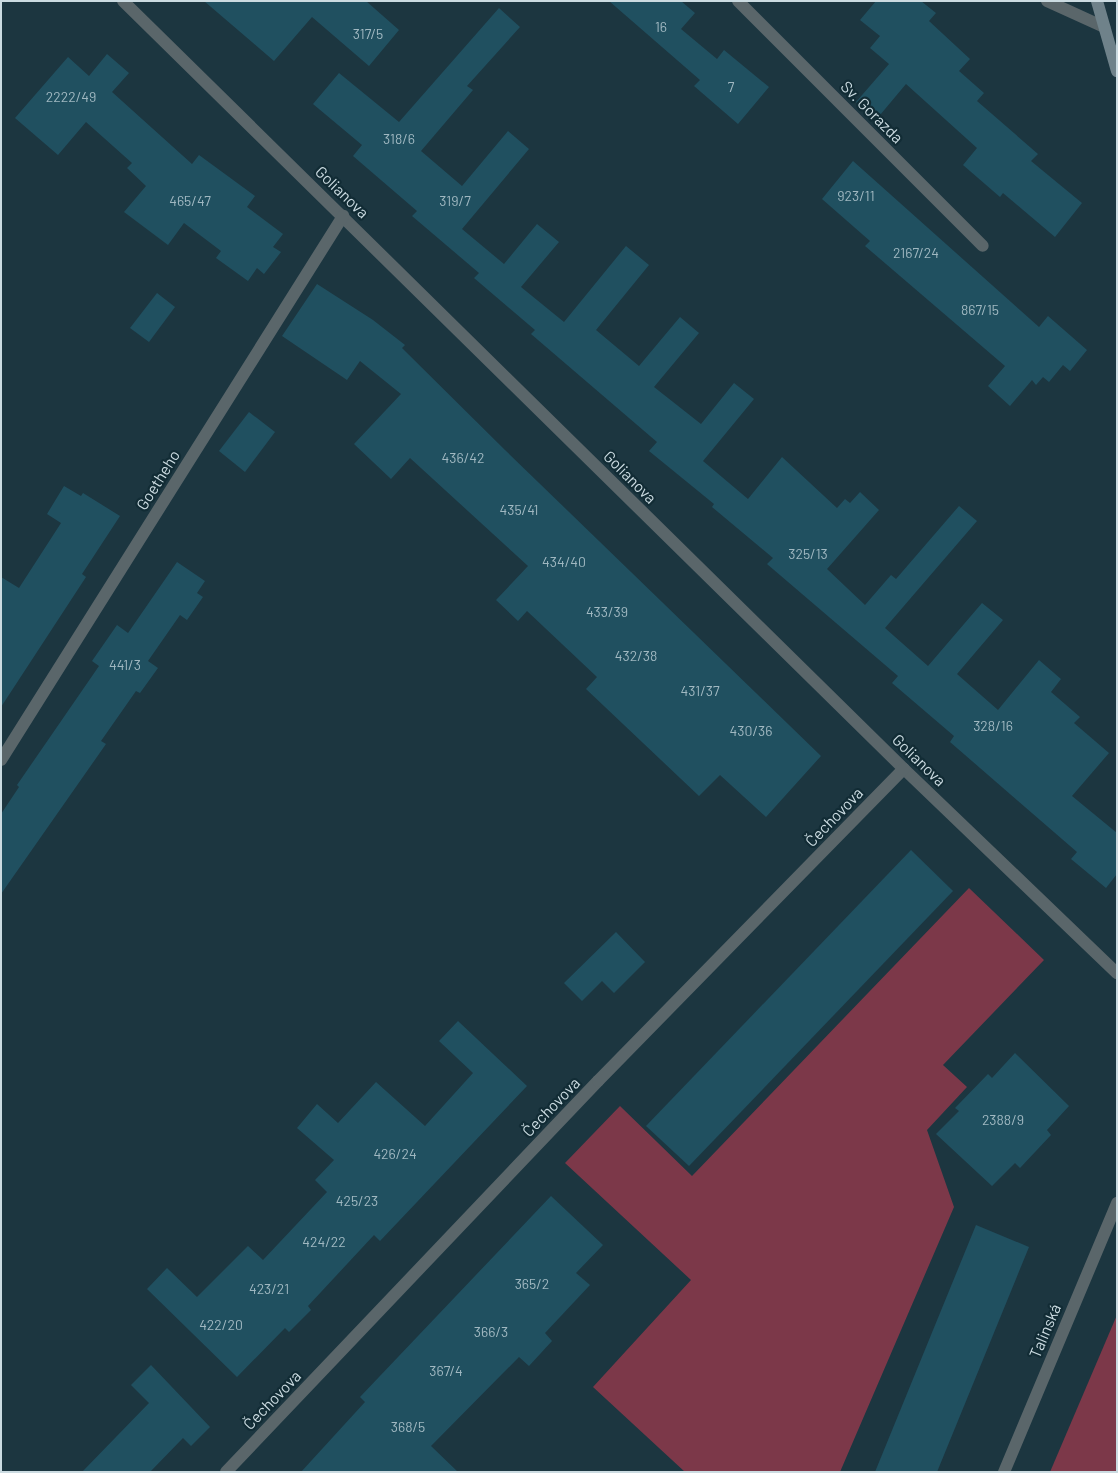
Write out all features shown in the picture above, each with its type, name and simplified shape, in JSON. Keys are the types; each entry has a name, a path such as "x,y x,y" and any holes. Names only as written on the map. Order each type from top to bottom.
{"main road":[{"path":"1097,1 1117,71"}],"street":[{"name":"Golianova","path":"123,1 904,769 1117,972"},
{"name":"Sv. Gorazda","path":"738,1 983,246"},
{"path":"1046,1 1104,27"},
{"name":"Goetheho","path":"1,760 343,216"},
{"name":"Čechovova","path":"226,1472 591,1088 904,769"},
{"name":"Talinská","path":"1004,1472 1117,1203"}],"shaded area":[{"path":"969,888 1044,960 943,1065 967,1087 927,1130 954,1207 840,1472 685,1472 593,1387 691,1280 565,1163 620,1106 692,1176"},
{"path":"1117,1315 1117,1472 1050,1472"}],"building":[{"path":"204,1 366,1 399,30 369,66 312,17 274,61"},
{"path":"609,1 681,1 695,13 681,29 717,59 724,50 769,87 738,124 694,86 700,80"},
{"path":"876,1 921,1 936,13 929,21 970,59 959,71 984,93 977,101 1038,154 1031,161 1082,203 1055,237 1003,193 1000,197 963,165 977,148 906,84 875,121 856,102 889,64 870,48 880,36 860,20"},
{"path":"499,8 520,27 467,86 473,90 421,151 462,186 508,131 529,149 462,229 504,264 537,224 559,242 521,287 564,322 626,246 649,265 596,330 639,366 680,317 699,333 654,387 701,424 734,383 754,399 703,461 748,499 782,457 837,508 845,499 850,503 860,492 879,510 827,569 865,605 891,575 896,579 959,506 977,521 885,628 928,666 982,603 1003,620 957,674 998,710 1039,660 1061,679 1051,692 1080,717 1074,723 1109,753 1072,796 1117,833 1117,874 1106,888 1071,859 1077,852 950,742 954,736 892,683 898,676 767,564 773,558 712,507 714,504 649,451 657,442 531,334 535,330 474,278 479,273 412,216 417,211 353,156 362,145 313,104 339,73 399,122"},
{"path":"107,54 129,73 112,92 192,164 199,155 255,196 247,207 283,234 273,247 281,252 264,274 257,268 248,281 216,258 221,251 184,223 168,245 124,212 146,186 127,168 132,163 86,122 58,155 15,118 68,57 89,76"},
{"path":"853,161 1039,327 1048,316 1087,350 1070,371 1063,365 1049,382 1043,377 1036,385 1032,380 1010,406 988,386 1005,366 865,246 870,241 822,199"},
{"path":"317,284 373,320 405,345 402,348 505,450 821,756 766,817 720,775 699,796 586,689 597,677 527,611 518,621 496,600 528,566 410,458 391,479 354,444 401,394 360,361 347,380 282,336"},
{"path":"157,293 175,307 149,342 130,328"},
{"path":"249,412 275,432 245,472 219,451"},
{"path":"64,486 81,496 83,493 120,516 82,574 86,577 1,707 1,577 19,588 61,523 47,514"},
{"path":"177,562 205,581 197,593 203,597 187,620 180,615 148,661 158,668 140,693 136,691 101,741 106,744 1,894 1,814 19,787 17,785 99,666 92,661 117,625 128,633"},
{"path":"911,850 953,891 689,1166 646,1126"},
{"path":"616,932 645,962 614,993 602,981 582,1001 564,983"},
{"path":"458,1021 527,1086 380,1241 374,1235 308,1306 311,1310 289,1332 285,1328 237,1377 147,1289 167,1268 197,1297 248,1246 263,1260 327,1192 315,1180 334,1160 297,1128 317,1104 338,1123 376,1082 425,1126 473,1073 439,1041"},
{"path":"1015,1053 1069,1106 1047,1130 1051,1135 1020,1168 1015,1163 992,1186 936,1134 959,1111 955,1108 988,1074 992,1078"},
{"path":"551,1196 603,1245 576,1273 590,1285 545,1333 552,1341 529,1366 519,1357 431,1446 458,1472 301,1472 365,1402 360,1397"},
{"path":"976,1225 1029,1247 937,1472 875,1472"},
{"path":"151,1365 210,1427 191,1446 183,1438 150,1472 82,1472 149,1403 131,1385"}]}
